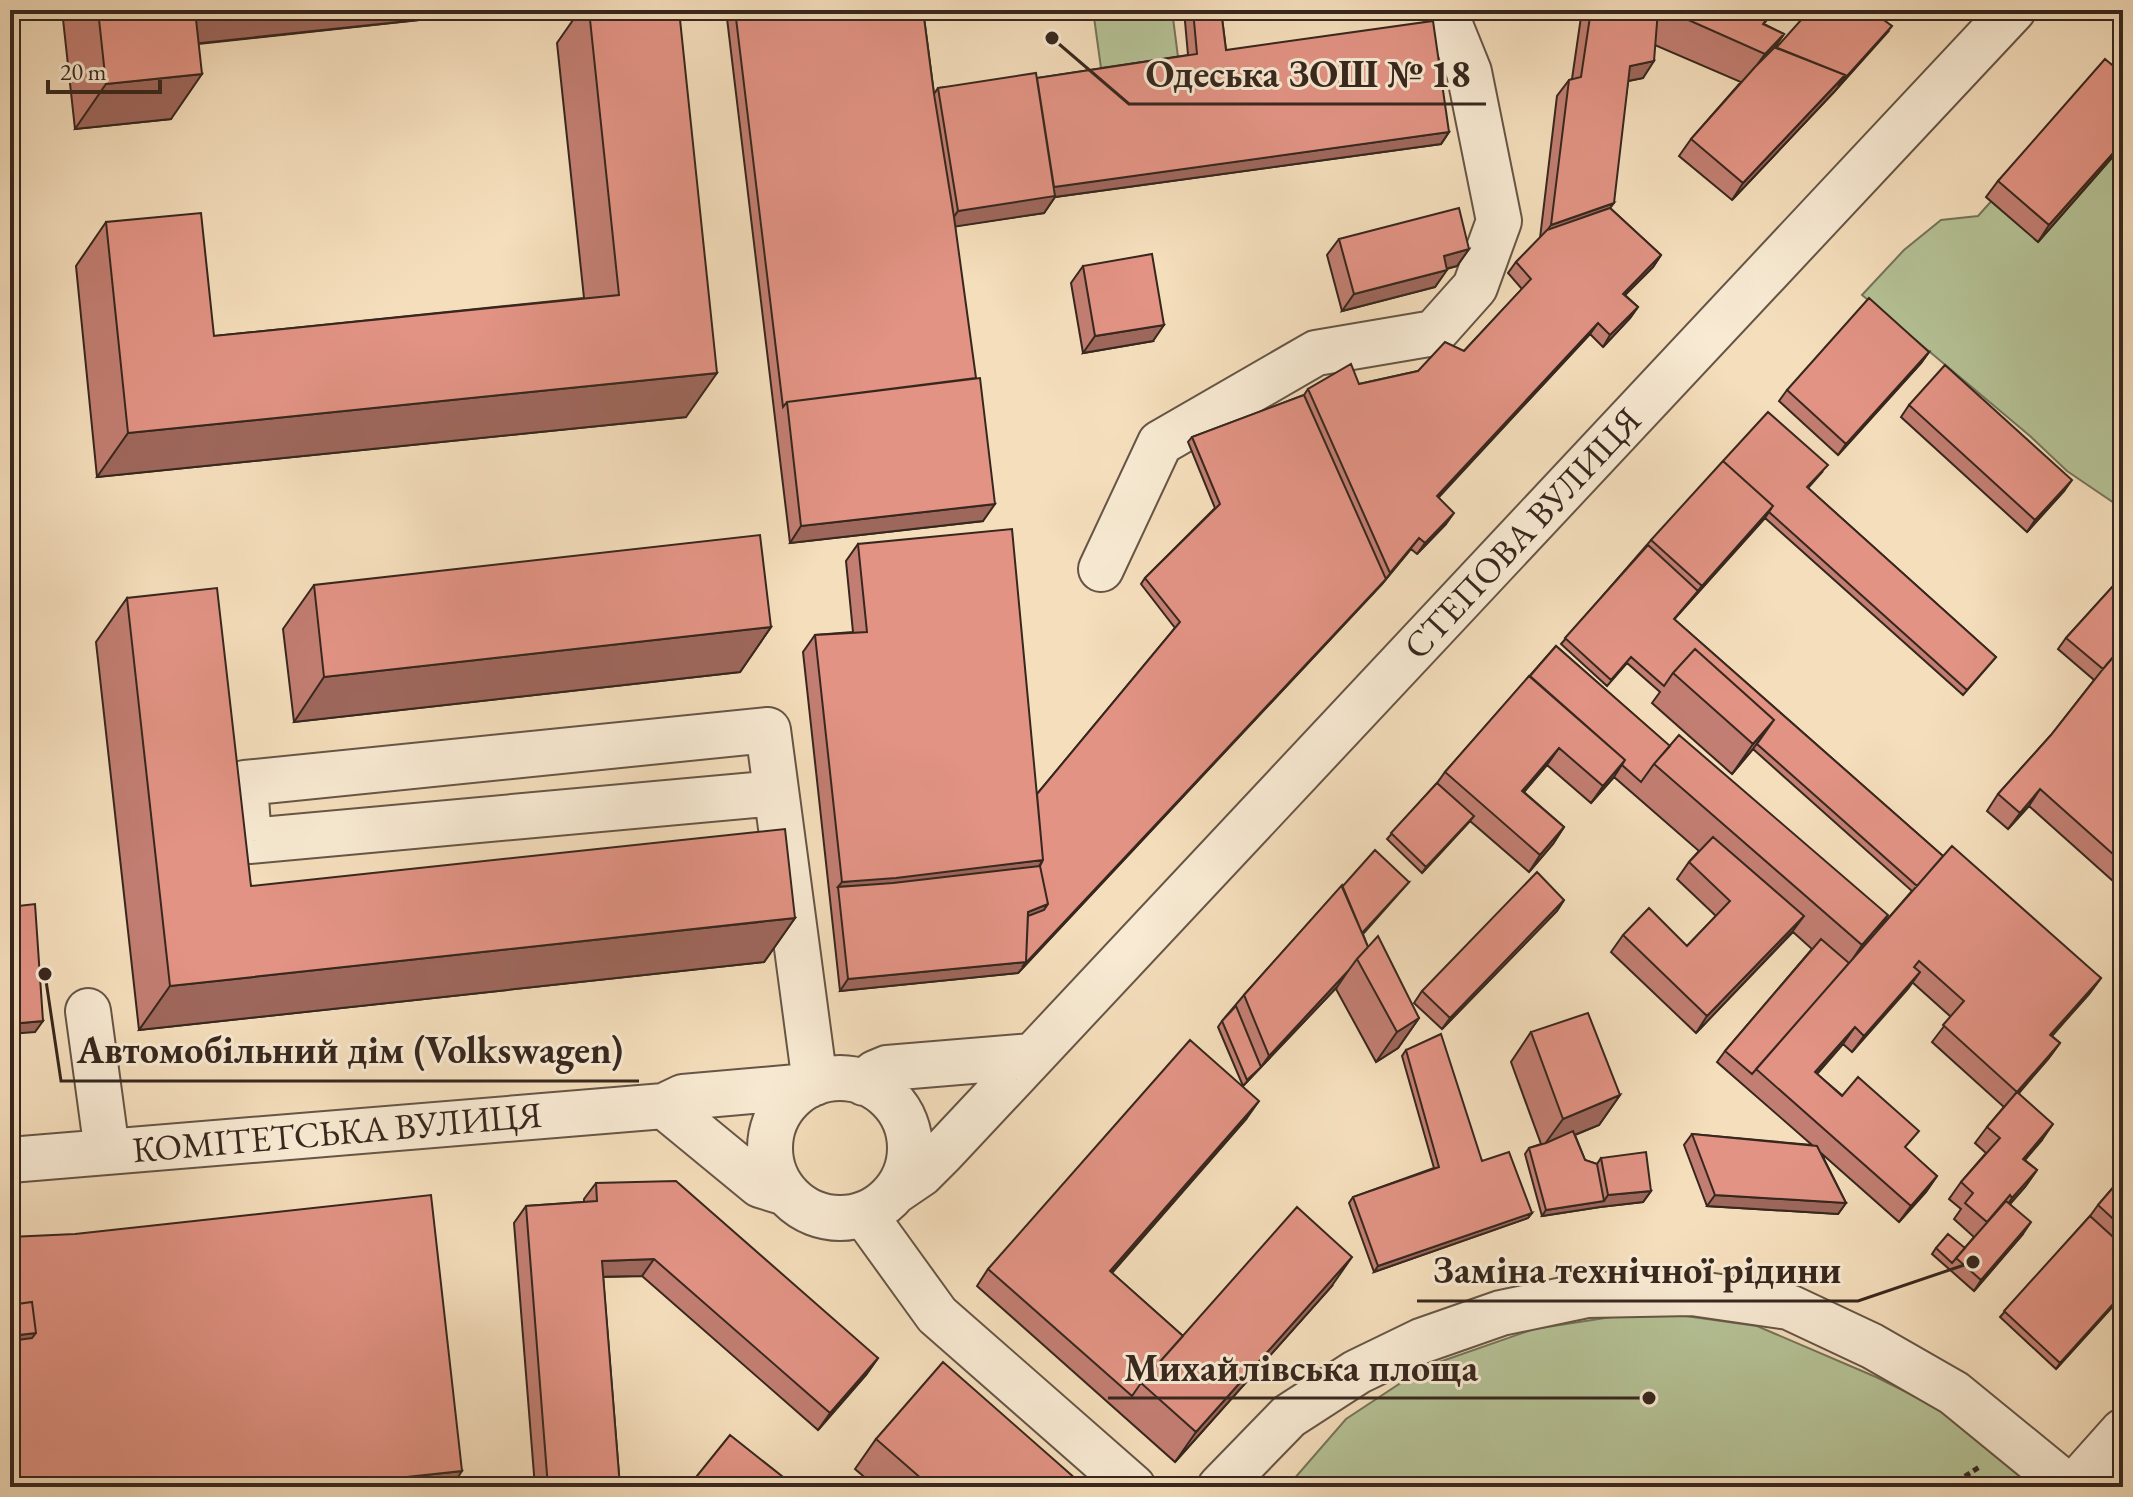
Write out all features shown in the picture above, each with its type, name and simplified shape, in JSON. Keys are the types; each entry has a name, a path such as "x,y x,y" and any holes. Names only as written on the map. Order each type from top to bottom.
{"street":[{"path":"1101,569 1160,443 1316,353 1434,333 1475,287 1499,221 1469,72 1444,10"},
{"name":"СТЕПОВА ВУЛИЦЯ","path":"880,1202 921,1174 2013,10"},
{"path":"776,793 249,841 245,783 768,730 776,793 812,1084"},
{"path":"88,1011 107,1151"},
{"path":"864,1083 887,1068 1031,1056"},
{"path":"835,1078 864,1083 889,1099 901,1115 908,1134 909,1153 905,1173 880,1202 844,1218 825,1217 806,1210 778,1182 771,1163 770,1143 774,1124 797,1092 812,1084 835,1078"},
{"name":"КОМІТЕТСЬКА ВУЛИЦЯ","path":"10,1160 664,1106 683,1097 812,1084"},
{"path":"664,1106 760,1185 786,1193"},
{"path":"880,1202 937,1315 1133,1487"},
{"path":"1220,1487 1289,1416 1357,1372 1421,1341 1501,1313 1587,1295 1692,1293 1789,1307 1872,1346 1954,1393 2071,1487 2123,1431"}],"green space":[{"path":"1093,10 1172,10 1178,57 1101,68"},
{"path":"2096,100 2123,155 2123,509 2067,471 2030,436 1862,295 1904,250 1941,220 1978,216 2004,187"},
{"path":"1650,1311 1757,1326 1876,1377 1977,1427 2043,1487 1287,1487 1346,1419 1425,1367 1534,1329"}],"building":[{"path":"98,10 195,10 202,74 106,84"},
{"path":"589,10 679,10 717,373 128,433 106,222 201,213 214,336 619,295"},
{"path":"735,10 923,10 976,378 787,402 783,407"},
{"path":"1193,10 1221,10 1226,50 1433,21 1449,132 1054,187 1037,78 1197,54"},
{"path":"1591,10 1658,10 1654,61 1630,66 1614,203 1551,225 1569,80 1581,77"},
{"path":"1666,10 1773,10 1763,24 1784,34 1765,54"},
{"path":"1810,10 1870,10 1892,26 1838,86 1845,75 1776,48"},
{"path":"1775,47 1845,75 1743,183 1691,139"},
{"path":"2105,59 2123,74 2123,142 2049,225 1998,181"},
{"path":"1036,73 1055,196 958,211 938,88"},
{"path":"1459,208 1469,249 1444,256 1447,270 1354,294 1339,239"},
{"path":"1610,208 1661,255 1623,294 1638,307 1610,335 1598,323 1437,496 1454,513 1425,543 1419,538 1390,573 1308,389 1351,364 1359,384 1418,371 1445,342 1464,351 1531,279 1516,262 1547,230"},
{"path":"1152,254 1164,325 1095,336 1083,266"},
{"path":"10,258 14,304 10,304"},
{"path":"1869,298 1929,352 1846,444 1787,390"},
{"path":"1945,365 2072,480 2035,520 1909,405"},
{"path":"980,378 995,504 801,526 787,402"},
{"path":"1304,395 1386,579 1022,967 1026,962 1028,916 1044,910 1048,904 1040,866 1043,860 1037,794 1180,622 1145,578 1220,504 1192,437"},
{"path":"1768,412 1828,465 1807,487 1996,657 1967,690 1769,512 1773,506 1723,461"},
{"path":"1723,461 1773,506 1702,586 1651,540"},
{"path":"1012,529 1043,860 842,882 815,635 867,632 858,544"},
{"path":"760,535 771,627 324,677 314,585"},
{"path":"1648,545 1698,591 1674,619 1943,856 1917,886 1757,744 1774,720 1695,649 1664,686 1631,657 1611,680 1565,638"},
{"path":"2123,575 2123,646 2103,669 2066,638"},
{"path":"217,588 251,886 785,829 795,918 170,986 127,598"},
{"path":"1556,646 1670,746 1641,782 1622,765 1625,760 1530,676"},
{"path":"2123,646 2123,863 2040,789 2020,813 1998,794 2051,735"},
{"path":"1695,649 1774,720 1753,744 1673,673"},
{"path":"1529,676 1625,760 1603,786 1559,748 1522,791 1564,827 1540,855 1445,772"},
{"path":"1679,735 1888,915 1862,945 1654,764"},
{"path":"1437,783 1474,816 1426,867 1391,833"},
{"path":"1713,837 1804,916 1707,1016 1623,935 1649,908 1687,946 1730,901 1689,862"},
{"path":"1952,846 2101,978 2050,1035 2060,1043 2017,1092 1943,1025 1964,1001 1919,961 1914,967 1920,972 1864,1036 1855,1027 1815,1072 1842,1096 1858,1077 1919,1131 1905,1147 1937,1176 1911,1206 1756,1069"},
{"path":"1375,850 1409,882 1362,933 1342,887"},
{"path":"1040,866 1048,904 1028,912 1026,962 848,979 838,887"},
{"path":"1537,872 1564,900 1450,1018 1422,991"},
{"path":"1342,885 1368,947 1269,1056 1244,995"},
{"path":"35,904 43,1021 10,1024 10,907"},
{"path":"1378,936 1419,1018 1397,1032 1357,959"},
{"path":"1821,939 1849,963 1752,1074 1725,1051"},
{"path":"1236,1006 1261,1067 1247,1080 1222,1021"},
{"path":"1588,1013 1620,1095 1563,1119 1531,1032"},
{"path":"1441,1034 1482,1161 1509,1152 1532,1213 1378,1266 1353,1197 1439,1167 1406,1050"},
{"path":"1190,1040 1259,1101 1110,1271 1183,1336 1132,1396 988,1269"},
{"path":"2017,1092 2053,1124 2023,1159 2037,1170 1987,1222 1965,1203 1973,1193 1961,1182 2000,1138 1987,1127"},
{"path":"1573,1131 1585,1160 1597,1164 1604,1201 1546,1210 1529,1148"},
{"path":"1692,1134 1817,1146 1846,1203 1715,1195"},
{"path":"1646,1152 1651,1191 1608,1195 1601,1158"},
{"path":"2123,1176 2123,1228 2098,1205"},
{"path":"676,1181 878,1358 830,1413 654,1259 602,1261 620,1487 548,1487 526,1206 597,1201 596,1183"},
{"path":"431,1195 462,1471 314,1487 10,1487 10,1341 32,1338 36,1333 32,1302 10,1305 10,1237 75,1234"},
{"path":"2006,1201 2031,1222 1981,1280 1956,1258"},
{"path":"1297,1207 1352,1257 1196,1432 1141,1383"},
{"path":"2090,1216 2123,1246 2123,1293 2060,1363 2004,1311"},
{"path":"1948,1234 1965,1248 1952,1263 1936,1248"},
{"path":"32,1302 36,1333 10,1336 10,1305"},
{"path":"943,1362 1085,1487 931,1487 876,1439"},
{"path":"730,1435 783,1477 775,1487 688,1487"}],"place":[{"name":"Одеська ЗОШ № 18","path":"1052,38"},
{"name":"Автомобільний дім (Volkswagen)","path":"45,974"},
{"name":"Заміна технічної рідини","path":"1973,1262"},
{"name":"Михайлівська площа","path":"1649,1398"}]}
